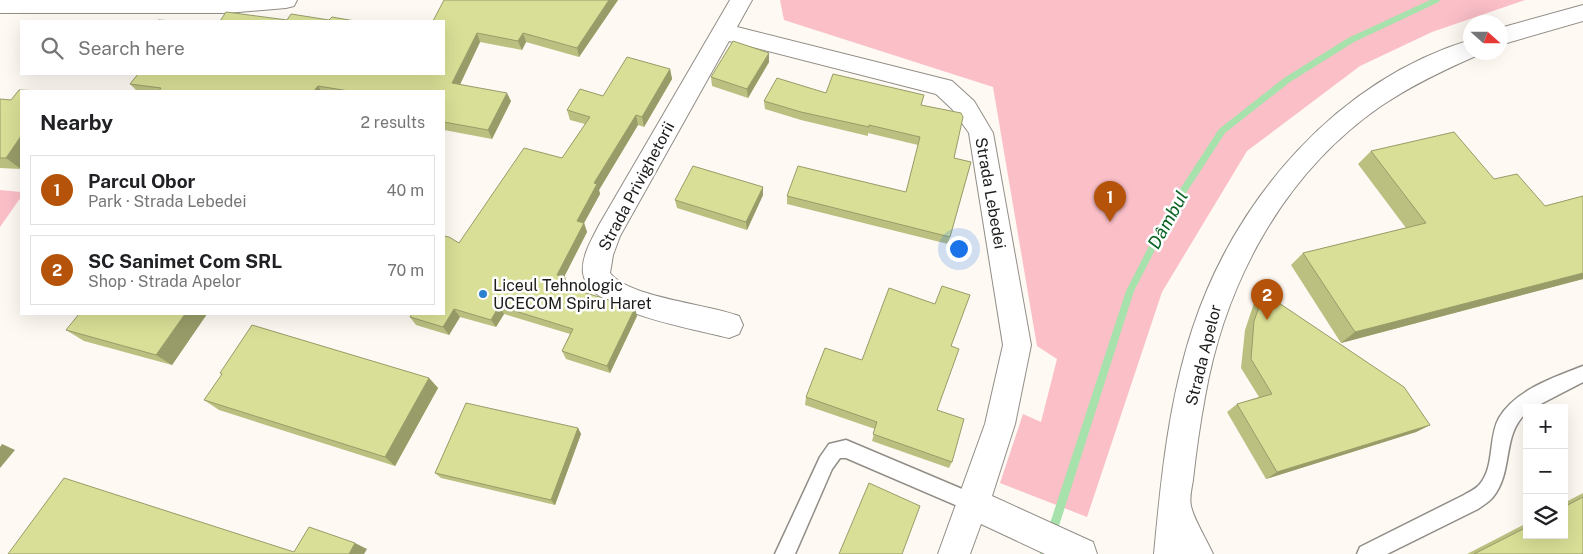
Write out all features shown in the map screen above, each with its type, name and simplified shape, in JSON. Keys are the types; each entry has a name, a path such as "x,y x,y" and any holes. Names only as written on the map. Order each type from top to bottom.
{"street":[{"path":"0,5 36,2 227,5 286,0"},
{"name":"Strada Privighetorii","path":"729,325 630,300 609,291 598,278 598,261 608,233 741,0"},
{"path":"1508,35 1583,13"},
{"name":"Strada Lebedei","path":"722,31 944,87 959,98 969,110 982,133 1017,345 982,508 954,554"},
{"name":"Strada Apelor","path":"1170,554 1174,506 1201,350 1225,282 1240,248 1290,176 1321,143 1368,102 1402,80 1463,52"},
{"path":"1174,506 1197,554"},
{"path":"982,508 1081,554"}],"lane":[{"path":"1367,554 1471,502 1486,491 1497,473 1502,433 1510,416 1529,399 1583,374"},
{"path":"785,554 826,463 836,450 846,449 982,508"}],"shaded area":[{"path":"780,0 1525,0 1481,15 1463,15 1463,21 1432,32 1360,66 1247,151 1162,292 1087,517 1000,483 1023,414 1041,422 1057,359 1037,346 993,87 784,20"},
{"path":"0,190 20,192 20,198 0,227"}],"building":[{"path":"444,0 609,0 577,48 523,33 518,41 477,33 452,83 507,93 488,130 445,122 445,90 343,90 318,86 315,90 160,90 161,88 130,84 137,75 445,75 445,20 434,20"},
{"path":"226,12 287,20 221,20"},
{"path":"291,14 329,20 287,20"},
{"path":"332,17 349,20 329,20"},
{"path":"733,41 769,53 747,89 711,77"},
{"path":"627,57 670,69 642,117 636,115 594,183 597,184 577,221 584,223 557,275 565,277 560,285 635,308 607,366 562,351 573,329 499,306 491,320 454,309 443,327 410,317 411,315 445,315 445,236 459,243 524,148 562,158 590,117 567,110 580,89 603,96"},
{"path":"833,74 924,95 921,105 961,113 963,117 954,158 971,162 950,237 787,196 798,166 906,192 920,137 801,112 764,101 777,78 826,93"},
{"path":"20,90 20,137 6,158 0,158 0,99 11,100"},
{"path":"1454,132 1494,179 1517,174 1545,206 1583,196 1583,273 1355,332 1303,253 1426,223 1371,151"},
{"path":"693,166 763,187 746,222 675,200"},
{"path":"942,286 970,295 951,346 959,349 937,410 964,419 952,462 873,434 877,422 806,397 825,348 862,360 889,288 935,304"},
{"path":"1264,293 1404,387 1430,425 1277,472 1237,404 1272,394 1251,359 1254,321"},
{"path":"78,315 184,315 156,355 66,330"},
{"path":"252,325 429,378 385,457 204,400"},
{"path":"466,403 578,428 551,500 435,473"},
{"path":"64,478 294,552 309,527 355,543 349,554 8,554"},
{"path":"869,483 920,506 902,554 839,554"},
{"path":"1583,497 1583,554 1474,554 1523,529 1523,539 1568,539 1568,505"}],"waterway":[{"name":"Dâmbul","path":"1045,554 1130,291 1174,205 1222,131 1287,80 1351,40 1436,0"}],"place":[{"name":"Parcul Obor","path":"1110,222"},
{"name":"Liceul Tehnologic UCECOM Spiru Haret","path":"483,294"},
{"name":"SC Sanimet Com SRL","path":"1267,320"}]}
